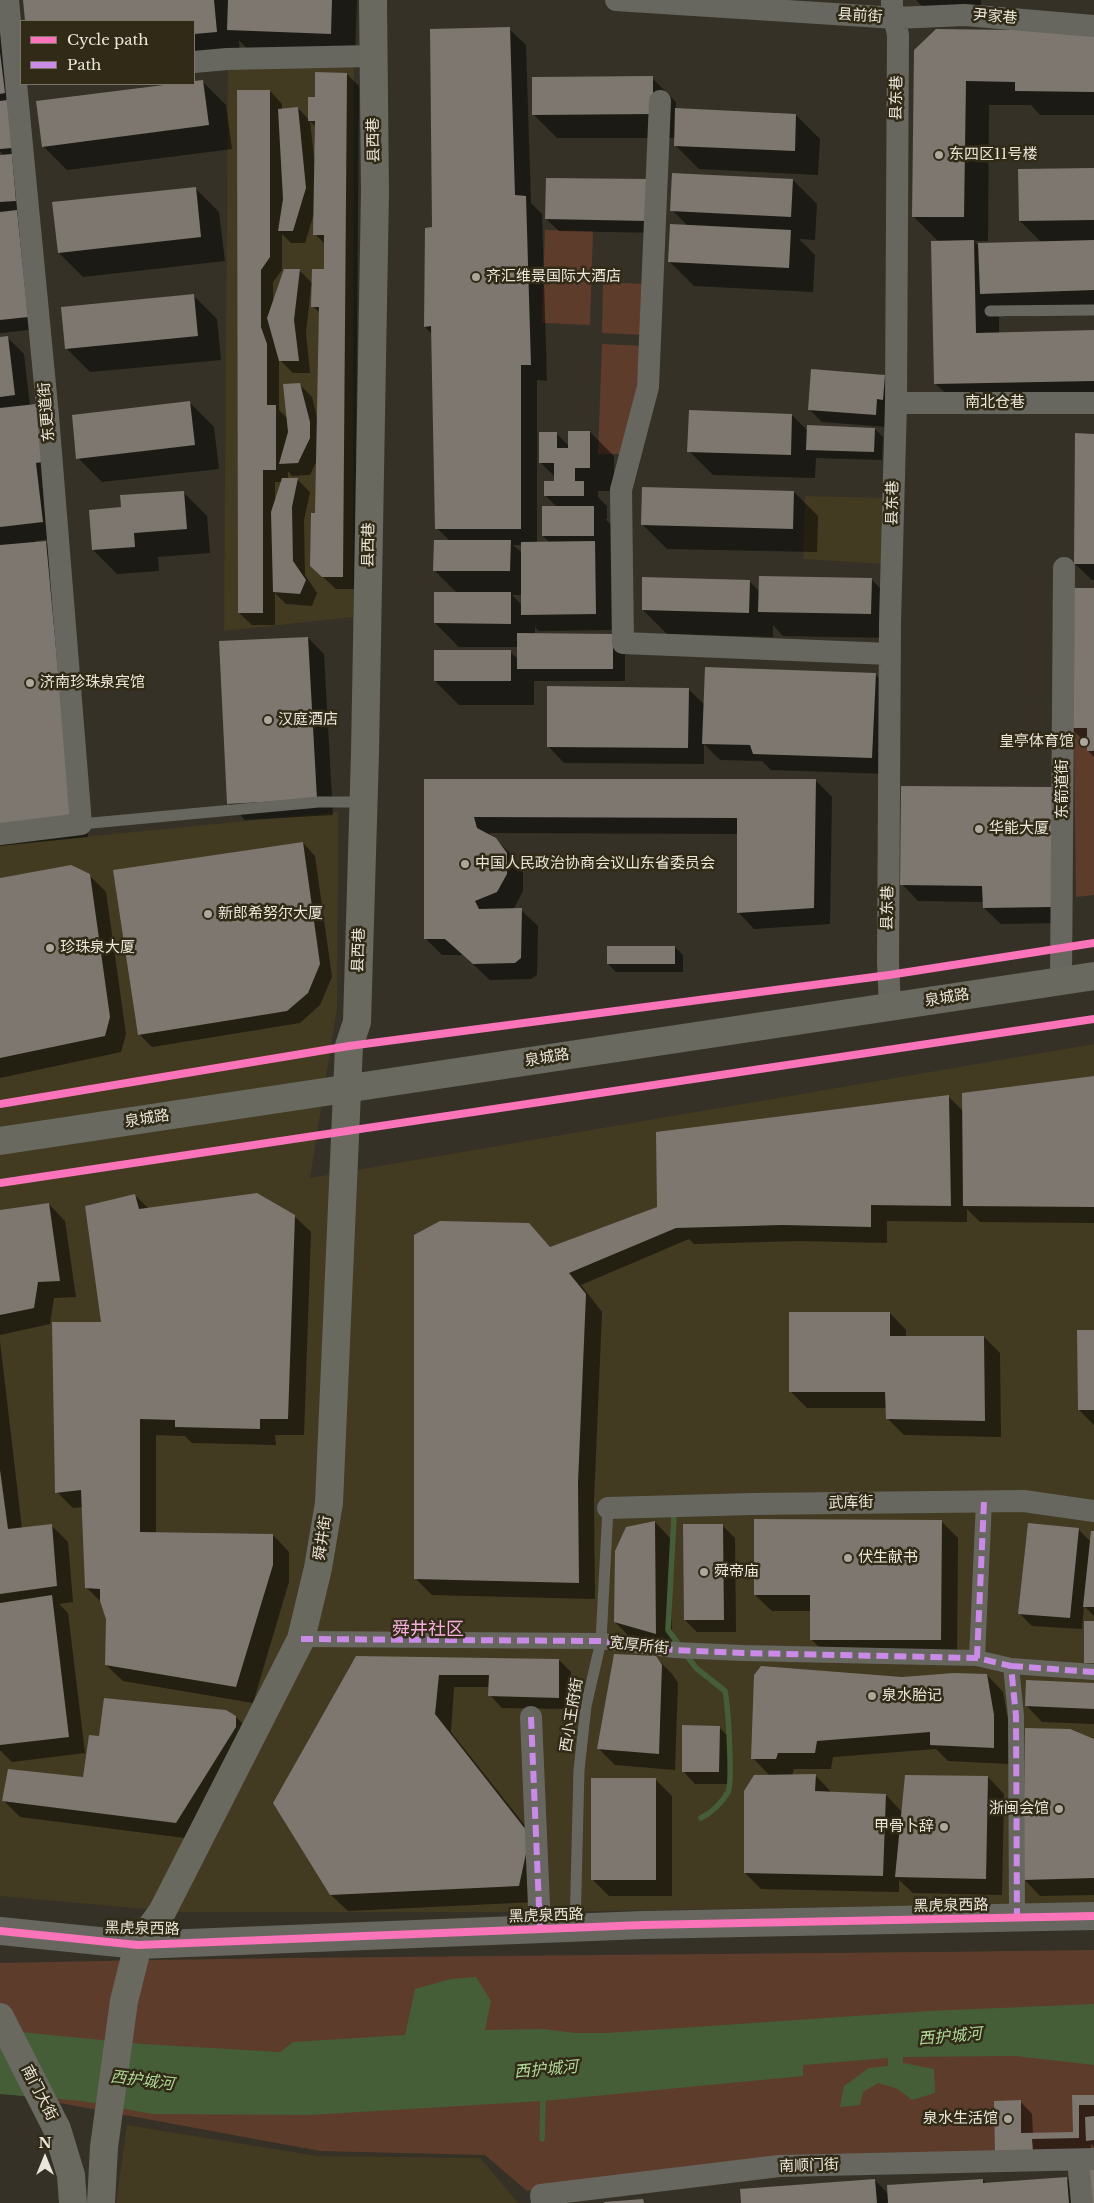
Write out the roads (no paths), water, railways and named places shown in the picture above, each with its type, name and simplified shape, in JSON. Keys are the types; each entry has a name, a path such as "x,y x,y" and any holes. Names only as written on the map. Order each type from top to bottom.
{"main road":[{"name":"县西巷","path":"348,1089 349,1046 357,1022 363,802 375,192 372,56 373,0"},
{"name":"泉城路","path":"0,1141 1094,976"},
{"name":"舜井街","path":"138,1946 162,1912 301,1639 318,1568 329,1502 344,1132 348,1089"},
{"path":"101,2203 104,2147 124,2001 138,1946"},
{"name":"南门大街","path":"0,2017 58,2129 71,2175 73,2203"}],"street":[{"name":"东更道街","path":"8,0 19,82 81,824"},
{"name":"县前街","path":"616,0 894,9"},
{"name":"尹家巷","path":"894,9 966,8 1094,26"},
{"name":"县东巷","path":"890,1006 888,963 890,654 896,403 898,35 894,9"},
{"path":"195,62 227,59 372,56"},
{"path":"660,102 648,387 621,490 623,643 890,654"},
{"name":"南北仓巷","path":"896,403 1094,403"},
{"name":"东箭道街","path":"1061,981 1064,568"},
{"path":"0,834 81,824"},
{"path":"977,1658 984,1501"},
{"name":"武库街","path":"608,1508 1024,1501 1094,1511"},
{"name":"宽厚所街","path":"301,1639 601,1642 675,1650 977,1658 1011,1666"},
{"path":"1017,1918 1016,1716 1011,1666 1094,1672"},
{"path":"532,1717 540,1930"},
{"name":"黑虎泉西路","path":"0,1932 138,1946 575,1928 1094,1916"},
{"path":"1082,2203 1086,2159"},
{"name":"南顺门街","path":"542,2199 779,2166 1086,2159"}],"lane":[{"path":"990,311 1094,310"},
{"path":"81,824 318,802 363,802"},
{"name":"西小王府街","path":"575,1928 579,1770 586,1706 601,1642 608,1508"}],"water":[{"name":"西护城河","path":"476,1977 491,2001 485,2030 543,2029 575,2033 607,2033 928,2011 1094,2004 1094,2065 1015,2056 903,2057 903,2063 934,2069 935,2093 912,2100 898,2089 878,2083 863,2092 860,2105 840,2107 844,2086 869,2068 888,2066 888,2058 803,2065 803,2076 543,2101 309,2115 153,2114 82,2101 0,2094 0,2030 143,2044 280,2052 293,2042 405,2035 415,1989 451,1979"}],"waterway":[{"path":"674,1516 668,1630 696,1668 725,1691 727,1712 730,1760 728,1792 716,1807 701,1818"},
{"path":"542,2139 543,2101"}],"place":[{"name":"东四区11号楼","path":"939,155"},
{"name":"齐汇维景国际大酒店","path":"476,277"},
{"name":"济南珍珠泉宾馆","path":"30,683"},
{"name":"汉庭酒店","path":"268,720"},
{"name":"皇亭体育馆","path":"1084,742"},
{"name":"华能大厦","path":"979,829"},
{"name":"中国人民政治协商会议山东省委员会","path":"465,864"},
{"name":"新郎希努尔大厦","path":"208,914"},
{"name":"珍珠泉大厦","path":"50,948"},
{"name":"伏生献书","path":"848,1558"},
{"name":"舜帝庙","path":"704,1572"},
{"name":"泉水胎记","path":"872,1696"},
{"name":"浙闽会馆","path":"1059,1809"},
{"name":"甲骨卜辞","path":"944,1827"},
{"name":"泉水生活馆","path":"1008,2119"}],"district":[{"name":"舜井社区","path":"428,1630"}]}
